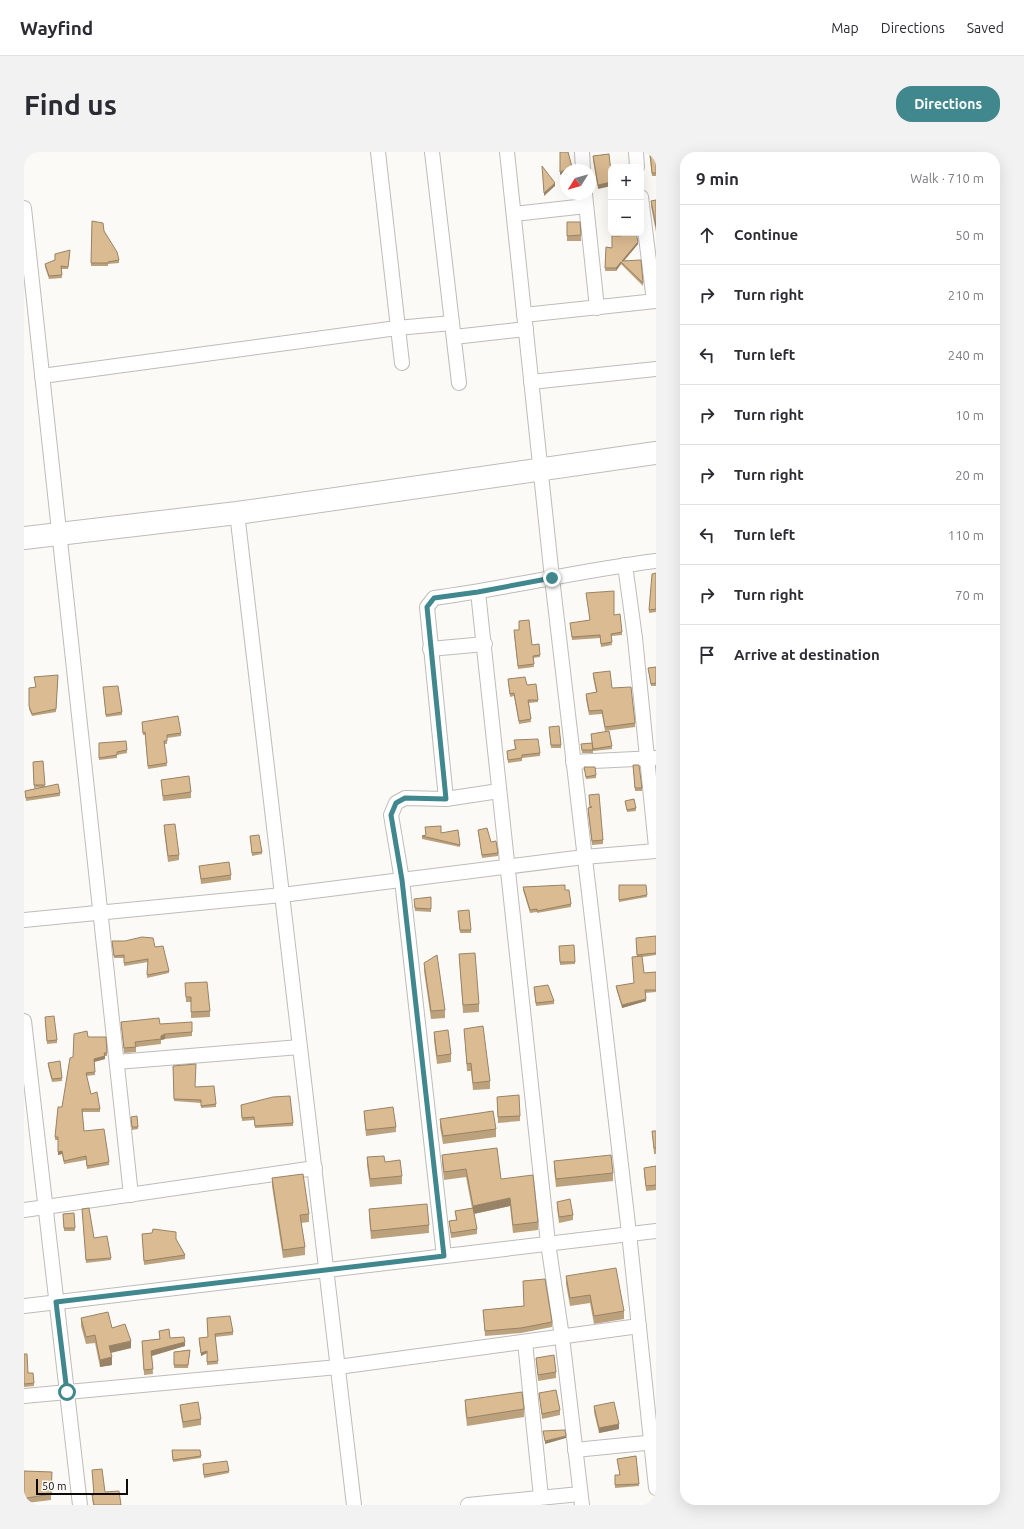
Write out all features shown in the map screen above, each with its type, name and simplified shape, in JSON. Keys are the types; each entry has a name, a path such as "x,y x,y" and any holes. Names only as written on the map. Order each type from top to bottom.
{"main road":[{"path":"24,538 238,513 540,469 656,454"}],"street":[{"path":"378,152 402,363"},
{"path":"432,152 459,383"},
{"path":"507,152 552,578 639,1326 654,1442 656,1488"},
{"path":"582,152 583,164"},
{"path":"636,152 637,164"},
{"path":"514,214 585,200 597,308"},
{"path":"42,376 397,328 453,330 525,322 597,308 655,301 641,200"},
{"path":"24,208 131,1195"},
{"path":"531,382 656,369"},
{"path":"238,513 354,1505"},
{"path":"446,799 430,649 427,607 429,602 434,598 478,592 625,565 656,561"},
{"path":"625,565 652,758 656,847"},
{"path":"468,1505 541,1497 581,1499 562,1337 548,1243 478,592"},
{"path":"430,649 484,644"},
{"path":"573,762 652,758"},
{"path":"444,1256 402,880 391,815 396,803 405,798 446,799 499,791"},
{"path":"24,920 282,895 584,858 656,851"},
{"path":"24,1021 80,1505"},
{"path":"117,1062 300,1047"},
{"path":"24,1210 315,1168"},
{"path":"24,1306 656,1231"},
{"path":"24,1396 338,1367 639,1326"},
{"path":"525,1342 541,1497"},
{"path":"575,1450 654,1442"}],"building":[{"path":"560,152 568,152 571,164 560,164"},
{"path":"650,152 656,152 656,173 652,173"},
{"path":"609,154 610,164 608,164 608,183 598,185 596,164 594,164 593,156"},
{"path":"542,166 555,183 544,193"},
{"path":"656,200 656,226 651,201"},
{"path":"92,221 103,223 104,231 117,252 119,260 108,263 91,263"},
{"path":"567,222 580,222 581,235 567,236"},
{"path":"612,236 637,236 638,242 622,261 641,260 643,283 621,262 616,268 605,268 606,247 612,248"},
{"path":"70,250 68,267 61,266 62,275 49,276 45,264 55,260 55,254"},
{"path":"656,573 656,609 649,610 652,574"},
{"path":"614,591 614,615 620,614 622,632 611,634 612,642 601,644 600,635 572,637 570,623 590,620 586,593"},
{"path":"529,620 532,645 539,644 540,655 533,656 534,664 518,666 514,630 519,630 519,621"},
{"path":"656,667 656,683 651,684 648,668"},
{"path":"610,671 612,688 631,687 635,723 605,727 602,710 589,711 586,694 597,692 593,673"},
{"path":"58,675 56,709 32,714 29,706 29,688 36,687 34,677"},
{"path":"525,677 527,685 536,684 538,700 528,700 531,719 519,721 514,693 510,694 508,679"},
{"path":"118,686 122,712 106,715 103,687"},
{"path":"178,716 181,733 167,735 167,741 164,741 167,763 148,766 145,732 143,733 142,722"},
{"path":"559,726 561,745 551,745 549,727"},
{"path":"609,731 612,746 593,749 591,734"},
{"path":"538,739 540,753 522,755 522,758 508,760 507,751 516,749 514,740"},
{"path":"126,741 127,750 117,752 117,755 99,758 99,743"},
{"path":"592,743 593,750 582,750 581,744"},
{"path":"43,761 45,785 34,785 33,762"},
{"path":"633,765 639,765 642,788 635,788"},
{"path":"584,767 595,767 596,775 586,777"},
{"path":"189,776 191,792 163,796 161,780"},
{"path":"58,784 60,793 26,798 25,791"},
{"path":"599,794 603,840 592,841 588,808 592,807 590,807 589,795"},
{"path":"634,799 636,808 627,810 625,801"},
{"path":"175,824 179,855 168,856 164,825"},
{"path":"441,826 441,833 458,830 460,845 422,836 426,835 425,827"},
{"path":"487,828 491,842 496,841 498,853 482,855 478,830"},
{"path":"259,835 262,852 252,853 250,836"},
{"path":"229,862 231,875 201,879 199,866"},
{"path":"565,885 565,890 569,890 571,904 537,911 537,909 530,910 523,887"},
{"path":"619,885 646,885 647,895 619,900"},
{"path":"431,897 431,909 415,908 414,899"},
{"path":"469,910 471,930 460,930 458,911"},
{"path":"656,936 656,953 637,955 636,938"},
{"path":"142,937 153,938 155,947 163,946 169,971 147,975 148,959 124,963 124,955 114,956 112,941 125,941"},
{"path":"574,945 575,962 560,962 559,946"},
{"path":"475,953 479,1004 463,1005 459,954"},
{"path":"437,955 445,1010 431,1011 424,963"},
{"path":"642,956 644,973 656,972 656,990 645,990 646,999 622,1005 616,986 634,983 632,957"},
{"path":"207,982 210,1011 191,1012 191,997 186,997 185,983"},
{"path":"548,985 554,1001 536,1003 534,987"},
{"path":"54,1016 57,1040 47,1041 45,1017"},
{"path":"159,1018 160,1024 192,1022 192,1032 165,1034 161,1036 161,1039 135,1042 136,1047 124,1048 121,1022"},
{"path":"483,1026 490,1081 473,1083 471,1063 467,1064 464,1029"},
{"path":"448,1030 451,1054 437,1056 434,1032"},
{"path":"87,1031 88,1037 106,1037 107,1053 104,1053 105,1056 94,1059 95,1072 86,1073 91,1094 97,1092 100,1109 82,1109 84,1131 104,1129 109,1162 87,1166 86,1156 64,1161 62,1151 58,1152 58,1137 55,1137 58,1107 62,1107 70,1058 73,1057 74,1034"},
{"path":"60,1061 62,1078 52,1079 48,1063"},
{"path":"196,1064 195,1087 214,1086 216,1104 201,1106 201,1100 174,1099 173,1066"},
{"path":"519,1095 520,1116 498,1117 497,1097"},
{"path":"290,1096 293,1123 255,1126 254,1117 242,1118 241,1105 273,1097"},
{"path":"393,1107 396,1127 366,1130 364,1111"},
{"path":"493,1111 496,1129 443,1136 440,1119"},
{"path":"137,1116 138,1127 132,1127 131,1117"},
{"path":"652,1131 656,1131 656,1148 654,1148"},
{"path":"497,1148 501,1179 533,1175 538,1222 513,1225 510,1198 473,1206 466,1169 444,1172 442,1155"},
{"path":"611,1155 613,1173 556,1179 554,1161"},
{"path":"384,1156 385,1162 400,1160 402,1176 370,1179 367,1157"},
{"path":"656,1166 656,1185 646,1186 644,1168"},
{"path":"303,1174 309,1214 300,1215 305,1247 283,1250 272,1178"},
{"path":"570,1199 573,1215 559,1217 557,1202"},
{"path":"427,1204 429,1225 371,1231 369,1209"},
{"path":"89,1208 94,1238 107,1236 111,1258 86,1260 82,1209"},
{"path":"473,1208 477,1229 451,1233 449,1221 457,1220 455,1211"},
{"path":"74,1213 75,1228 64,1228 63,1214"},
{"path":"153,1229 176,1232 176,1239 185,1255 144,1261 142,1234 152,1233"},
{"path":"616,1268 624,1311 594,1316 590,1295 570,1298 566,1276"},
{"path":"545,1279 552,1322 521,1328 485,1331 483,1310 524,1306 523,1281"},
{"path":"108,1312 112,1328 125,1324 131,1341 109,1346 112,1357 100,1360 95,1335 86,1337 81,1318"},
{"path":"230,1316 233,1332 215,1334 218,1361 207,1362 207,1351 201,1353 199,1338 208,1337 207,1318"},
{"path":"169,1329 170,1338 184,1337 185,1342 151,1351 153,1369 144,1370 142,1341 160,1339 159,1331"},
{"path":"190,1350 188,1365 174,1365 174,1352"},
{"path":"24,1354 27,1354 28,1373 33,1373 34,1383 24,1384"},
{"path":"554,1355 556,1372 538,1375 536,1358"},
{"path":"556,1390 560,1410 542,1414 539,1393"},
{"path":"522,1392 524,1409 467,1418 465,1400"},
{"path":"198,1402 201,1419 183,1422 180,1405"},
{"path":"614,1402 619,1424 599,1428 594,1406"},
{"path":"565,1430 566,1436 545,1441 543,1431"},
{"path":"172,1450 200,1450 201,1456 173,1460"},
{"path":"636,1456 639,1484 615,1485 615,1475 620,1475 617,1459"},
{"path":"227,1461 229,1471 204,1475 203,1464"},
{"path":"102,1469 105,1492 119,1491 121,1505 94,1505 92,1495 94,1495 92,1470"},
{"path":"24,1471 52,1472 51,1494 27,1498 28,1505 24,1505"}],"route":[{"path":"67,1392 56,1302 444,1256 402,880 391,815 396,803 405,798 446,799 430,649 427,607 429,602 434,598 478,592 552,578"}]}
